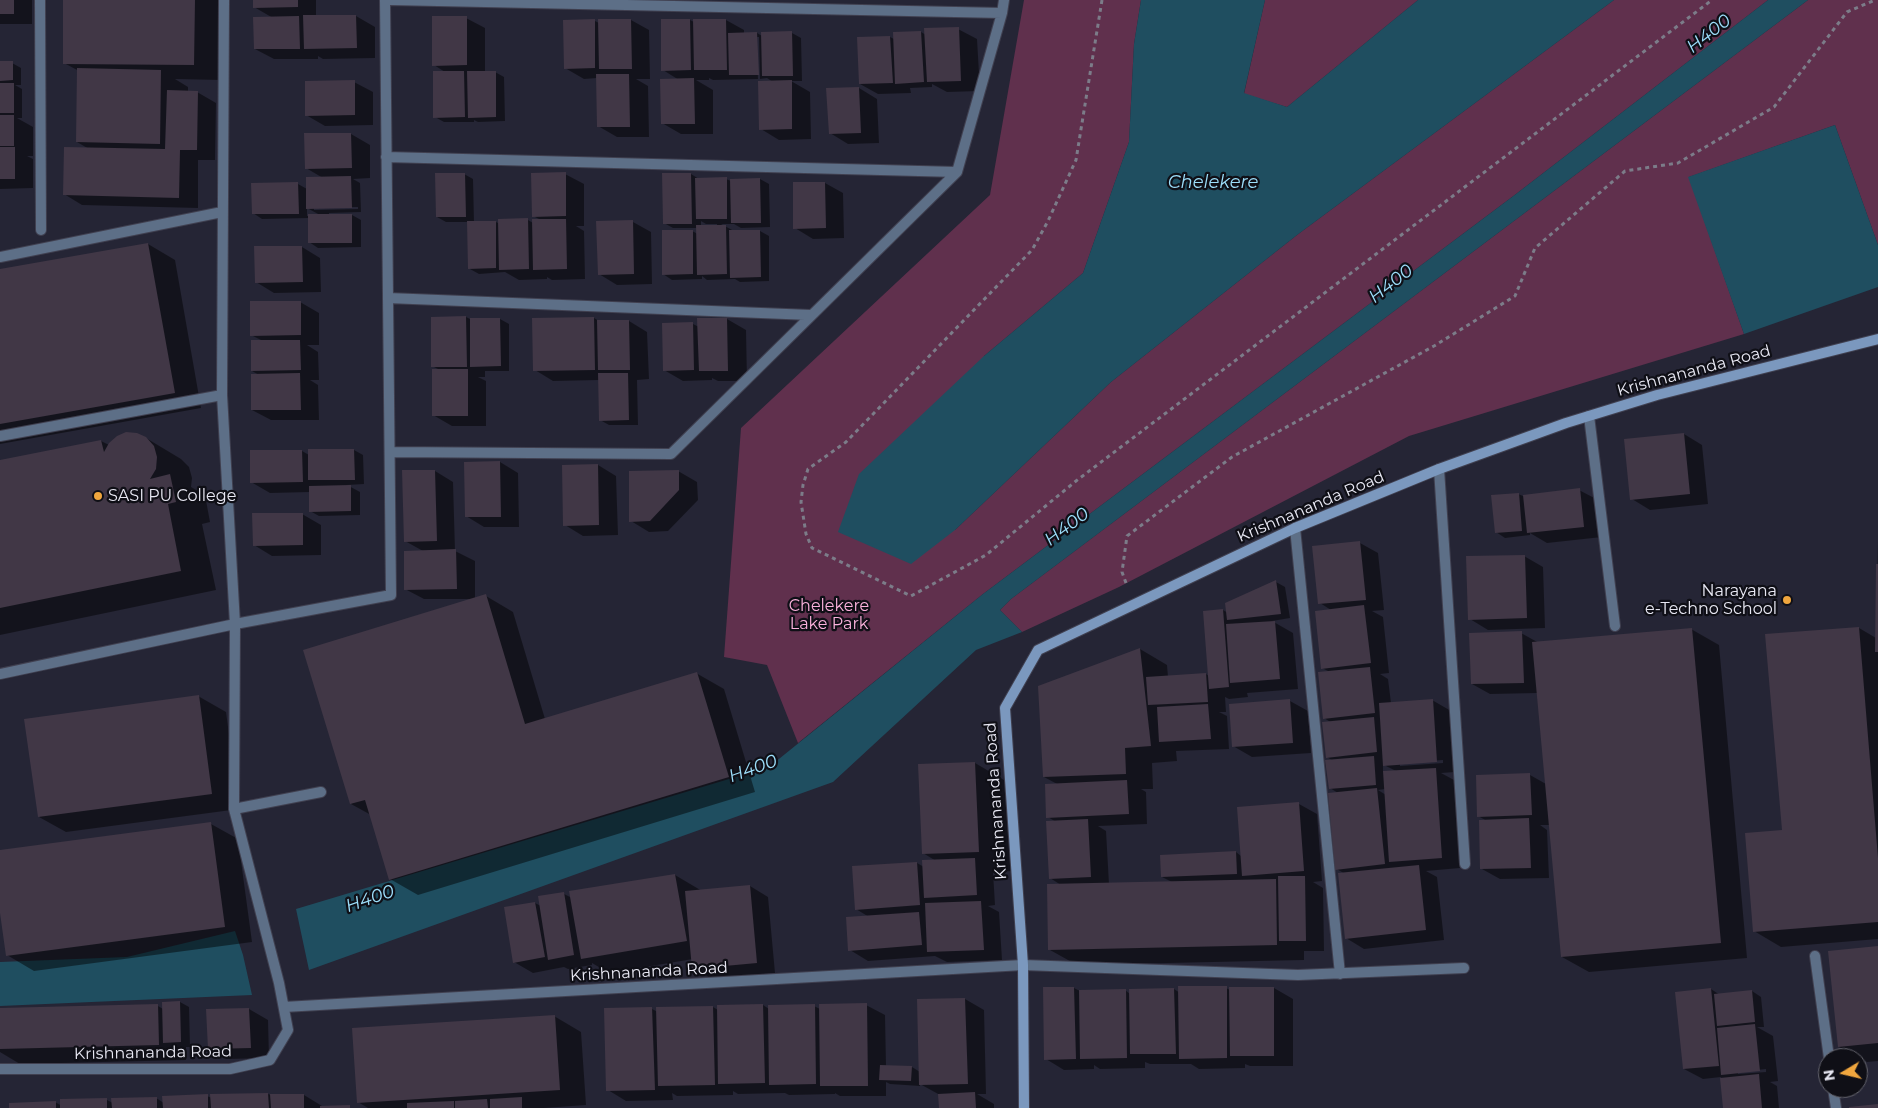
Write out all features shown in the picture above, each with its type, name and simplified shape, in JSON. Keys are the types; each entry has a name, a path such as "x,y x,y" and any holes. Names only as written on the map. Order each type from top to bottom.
{"street":[{"path":"40,0 40,230"},
{"path":"224,0 222,395 235,624 234,809 284,1007"},
{"path":"0,674 235,624 391,595 385,0"},
{"path":"390,0 1002,13"},
{"path":"390,452 671,454 957,172 1004,0"},
{"path":"386,158 957,172"},
{"path":"0,257 222,212"},
{"path":"388,298 811,315"},
{"name":"Krishnananda Road","path":"0,1070 230,1069 270,1060 288,1030 284,1007 1023,965 1005,708 1038,650 1295,528 1439,469 1589,416 1657,395 1878,339"},
{"path":"0,436 222,395"},
{"path":"1589,416 1616,626"},
{"path":"1439,469 1465,864"},
{"path":"1295,528 1340,974"},
{"path":"234,809 320,792"},
{"path":"1815,956 1828,1048"},
{"path":"1024,1108 1023,965 1298,975 1464,968"}],"path":[{"path":"1102,0 1076,160 1048,221 1032,250 846,442 808,469 803,485 801,502 802,519 812,548 911,596 986,555 1076,481 1712,0"},
{"path":"1134,605 1122,572 1127,536 1232,457 1434,346 1515,296 1535,248 1625,171 1678,163 1774,107 1847,12 1875,0"}],"green space":[{"name":"Chelekere Lake Park","path":"1024,0 1141,0 1134,44 1129,142 1083,273 984,356 955,530 1111,382 1297,235 1614,0 1768,0 1516,194 983,594 798,743 767,665 724,657 741,428 990,195"},
{"path":"1265,0 1418,0 1287,107 1244,94"},
{"path":"1808,0 1878,0 1878,245 1835,125 1689,177 1744,334 1409,436 1119,587 1022,632 1000,610 1011,599"}],"water":[{"name":"Chelekere","path":"1141,0 1265,0 1244,93 1287,107 1418,0 1614,0 1297,235 1111,382 955,530 911,564 838,532 859,474 984,356 1083,273 1129,142 1134,44"},
{"name":"H400","path":"1768,0 1808,0 1011,599 1000,610 1022,632 976,650 833,782 309,970 296,909 769,767 983,594 1516,194"},
{"path":"1835,125 1878,245 1878,287 1744,334 1688,177"},
{"path":"235,931 243,955 252,995 0,1006 0,962 127,957"}],"building":[{"path":"0,0 14,0 14,14 0,14"},
{"path":"63,0 195,0 194,65 63,64"},
{"path":"253,0 298,0 298,7 253,8"},
{"path":"303,15 356,15 357,48 304,49"},
{"path":"299,16 300,49 254,49 253,17"},
{"path":"432,16 467,16 467,65 432,66"},
{"path":"595,19 595,68 564,69 563,20"},
{"path":"598,19 631,19 632,69 599,69"},
{"path":"661,19 690,19 691,70 661,71"},
{"path":"693,19 726,19 727,70 694,70"},
{"path":"959,27 961,81 927,82 924,28"},
{"path":"792,31 793,76 762,76 761,32"},
{"path":"921,31 924,82 895,84 893,32"},
{"path":"757,32 759,75 729,75 728,33"},
{"path":"890,36 893,83 859,84 857,37"},
{"path":"0,61 13,61 13,80 0,81"},
{"path":"77,68 161,70 160,144 76,142"},
{"path":"433,71 464,71 465,117 433,118"},
{"path":"467,71 496,71 496,117 468,118"},
{"path":"596,74 629,74 630,127 597,127"},
{"path":"694,78 695,124 661,124 660,79"},
{"path":"355,80 355,115 305,116 305,81"},
{"path":"792,80 792,129 759,130 758,81"},
{"path":"0,83 14,83 14,113 0,113"},
{"path":"859,87 861,133 829,134 826,88"},
{"path":"167,90 198,91 197,150 180,150 179,198 63,195 64,147 165,149"},
{"path":"0,115 14,115 14,146 0,146"},
{"path":"304,133 351,133 352,168 305,169"},
{"path":"0,147 15,147 15,179 0,179"},
{"path":"566,172 566,216 532,217 531,173"},
{"path":"435,173 465,173 466,217 436,217"},
{"path":"662,173 691,173 692,224 663,224"},
{"path":"351,176 352,208 306,209 306,177"},
{"path":"727,177 727,219 696,219 695,178"},
{"path":"760,178 761,223 731,223 730,179"},
{"path":"298,182 299,214 252,214 251,183"},
{"path":"793,182 825,182 826,228 793,229"},
{"path":"308,214 352,214 352,243 308,243"},
{"path":"528,218 529,269 499,270 498,219"},
{"path":"532,219 566,219 567,269 533,270"},
{"path":"633,220 634,274 598,275 596,221"},
{"path":"467,221 496,221 496,268 468,269"},
{"path":"696,225 726,225 727,274 697,275"},
{"path":"662,230 693,230 693,274 662,275"},
{"path":"729,230 760,230 761,277 730,278"},
{"path":"148,243 175,393 0,424 0,269"},
{"path":"254,246 302,246 303,282 255,283"},
{"path":"250,301 301,301 301,335 250,336"},
{"path":"466,316 467,367 431,367 431,317"},
{"path":"594,317 595,370 533,371 532,318"},
{"path":"470,318 500,318 501,366 470,367"},
{"path":"697,318 727,318 728,371 699,371"},
{"path":"597,320 629,320 630,370 598,370"},
{"path":"693,322 694,370 663,371 662,323"},
{"path":"251,340 300,340 301,370 251,371"},
{"path":"432,369 468,369 468,416 432,416"},
{"path":"300,373 301,410 251,410 251,374"},
{"path":"598,373 628,373 629,420 599,421"},
{"name":"SASI PU College","path":"126,432 137,433 146,437 154,446 157,457 156,469 150,479 170,474 176,502 168,504 181,571 0,608 0,460 101,440 104,452 109,443 117,436"},
{"path":"1684,433 1690,494 1630,500 1624,439"},
{"path":"308,449 354,449 355,480 308,480"},
{"path":"250,450 302,450 303,482 250,483"},
{"path":"500,461 501,517 465,517 464,462"},
{"path":"598,464 599,525 563,526 562,465"},
{"path":"402,470 435,470 437,541 404,542"},
{"path":"679,470 679,490 650,521 629,522 629,471"},
{"path":"351,485 351,511 309,512 309,486"},
{"path":"1580,488 1584,527 1527,533 1523,495"},
{"path":"1519,493 1522,531 1495,533 1491,495"},
{"path":"252,513 303,513 303,545 253,546"},
{"path":"1360,541 1366,600 1318,604 1312,546"},
{"path":"456,549 457,589 404,590 404,551"},
{"path":"1525,555 1527,618 1468,620 1466,556"},
{"path":"1876,564 1878,564 1878,652 1875,652"},
{"path":"1276,580 1281,614 1227,620 1225,603"},
{"path":"486,594 525,724 697,672 729,777 389,880 365,800 350,804 303,650"},
{"path":"1364,605 1371,663 1321,669 1315,611"},
{"path":"1223,609 1229,687 1209,689 1203,611"},
{"path":"1275,621 1280,679 1230,683 1226,624"},
{"path":"1859,627 1878,858 1878,922 1753,932 1745,833 1782,830 1765,634"},
{"path":"1692,628 1721,943 1561,957 1532,642"},
{"path":"1522,631 1524,683 1471,684 1469,633"},
{"path":"1140,648 1151,746 1125,748 1126,774 1043,777 1038,686"},
{"path":"1370,667 1375,713 1323,719 1318,672"},
{"path":"1206,673 1208,702 1148,705 1146,677"},
{"path":"199,695 212,794 38,817 24,719"},
{"path":"1290,699 1293,743 1232,747 1229,704"},
{"path":"1433,699 1437,762 1383,766 1379,703"},
{"path":"1208,704 1211,739 1159,742 1157,707"},
{"path":"1374,717 1377,752 1326,758 1322,722"},
{"path":"1374,756 1376,785 1329,789 1325,760"},
{"path":"975,762 979,852 922,854 918,764"},
{"path":"1436,768 1442,858 1389,862 1383,771"},
{"path":"1530,773 1532,815 1477,817 1476,775"},
{"path":"1127,780 1129,814 1046,818 1045,784"},
{"path":"1377,788 1385,864 1335,870 1328,793"},
{"path":"1299,802 1304,871 1242,876 1237,807"},
{"path":"1529,818 1531,868 1480,869 1479,820"},
{"path":"1088,819 1091,877 1049,879 1046,821"},
{"path":"211,822 225,927 6,956 0,913 0,850"},
{"path":"1236,851 1237,874 1161,877 1160,855"},
{"path":"975,858 977,895 924,898 922,860"},
{"path":"917,862 920,905 855,910 852,866"},
{"path":"1419,865 1426,930 1345,939 1338,873"},
{"path":"675,874 687,941 581,959 569,891"},
{"path":"1278,876 1305,876 1306,941 1279,941"},
{"path":"1276,879 1277,945 1048,950 1047,884"},
{"path":"750,885 757,963 692,969 685,891"},
{"path":"564,892 574,955 548,960 538,896"},
{"path":"981,901 984,950 927,952 925,903"},
{"path":"535,902 545,957 513,963 504,907"},
{"path":"919,912 922,945 848,951 846,917"},
{"path":"1878,946 1878,1043 1838,1047 1828,951"},
{"path":"1178,986 1227,986 1227,1058 1179,1059"},
{"path":"1043,987 1074,987 1076,1059 1044,1060"},
{"path":"1229,987 1274,987 1274,1056 1230,1056"},
{"path":"1174,988 1176,1054 1130,1054 1129,989"},
{"path":"1711,988 1719,1066 1683,1069 1675,992"},
{"path":"1126,989 1127,1058 1080,1059 1079,990"},
{"path":"1752,990 1755,1022 1717,1026 1714,994"},
{"path":"965,998 968,1084 919,1085 917,999"},
{"path":"180,1001 181,1042 163,1043 162,1002"},
{"path":"867,1003 868,1086 820,1086 819,1004"},
{"path":"158,1004 159,1045 0,1049 0,1008"},
{"path":"763,1004 765,1083 718,1084 717,1005"},
{"path":"815,1004 816,1084 769,1085 768,1005"},
{"path":"713,1006 715,1085 658,1086 656,1007"},
{"path":"652,1007 655,1090 606,1091 604,1008"},
{"path":"249,1008 251,1048 208,1049 206,1009"},
{"path":"555,1015 560,1090 357,1103 352,1028"},
{"path":"1755,1024 1760,1071 1721,1075 1717,1028"},
{"path":"880,1065 912,1066 911,1081 879,1080"},
{"path":"1759,1074 1762,1108 1723,1108 1720,1078"},
{"path":"975,1092 976,1108 939,1108 938,1094"},
{"path":"268,1093 269,1108 211,1108 210,1094"},
{"path":"208,1094 208,1108 163,1108 162,1096"},
{"path":"270,1094 304,1094 304,1108 271,1108"},
{"path":"157,1097 157,1108 112,1108 111,1098"},
{"path":"522,1097 522,1108 490,1108 490,1099"},
{"path":"107,1098 107,1108 60,1108 60,1099"},
{"path":"487,1099 488,1108 455,1108 455,1101"},
{"path":"56,1101 56,1108 9,1108 9,1103"},
{"path":"454,1101 454,1108 407,1108 407,1103"},
{"path":"1878,1104 1878,1108 1849,1108 1849,1107"},
{"path":"350,1105 350,1108 320,1108 320,1106"}],"place":[{"name":"SASI PU College","path":"98,496"},
{"name":"Narayana e-Techno School","path":"1787,600"}]}
